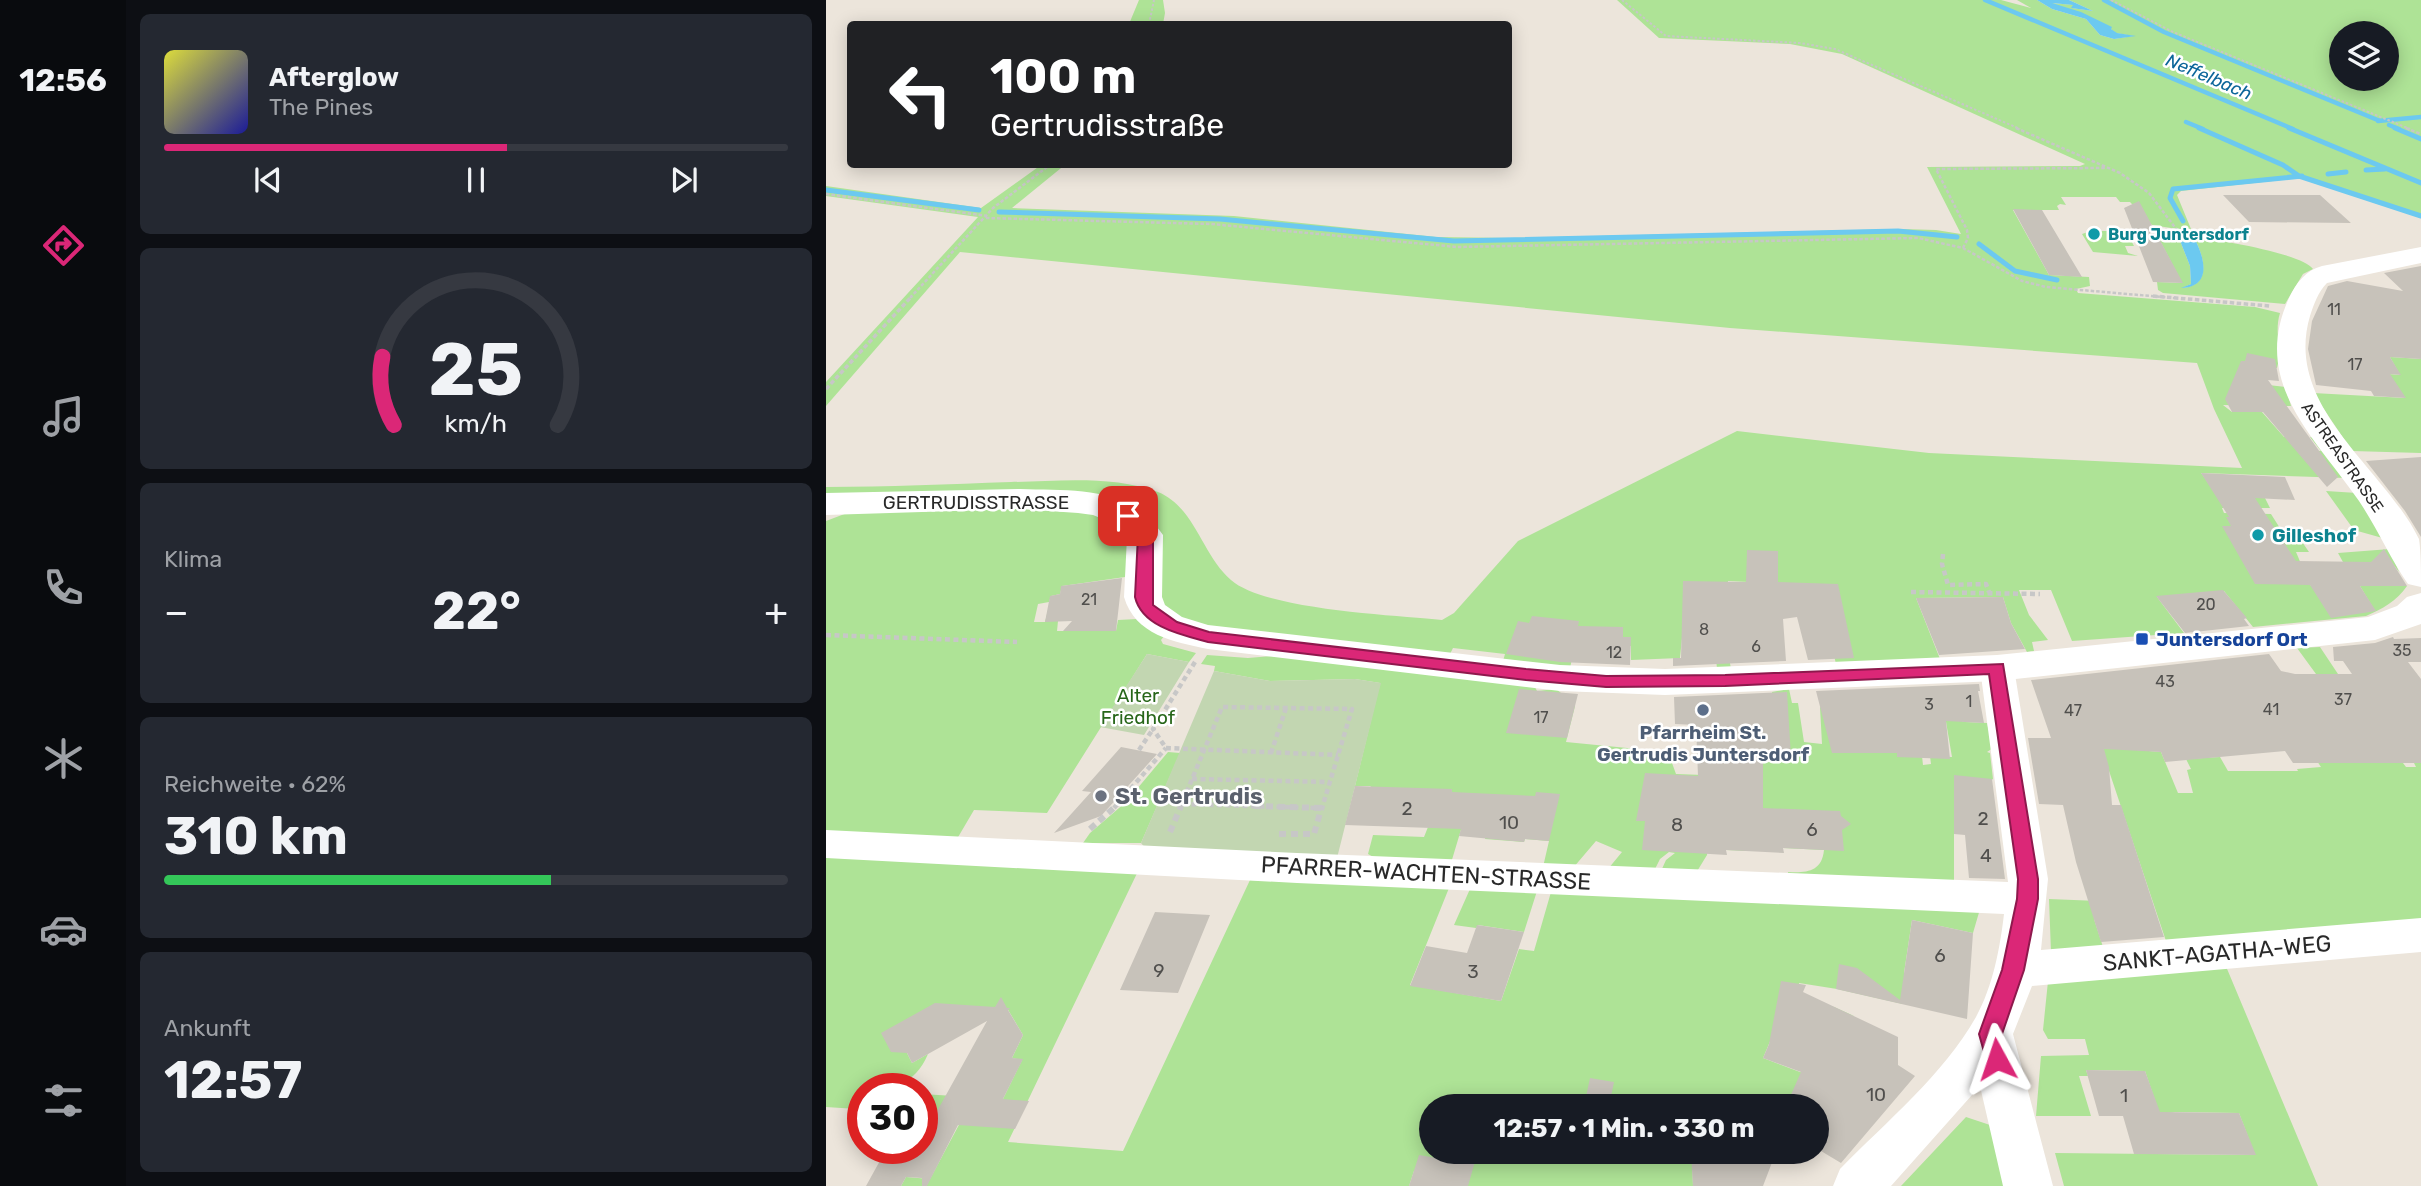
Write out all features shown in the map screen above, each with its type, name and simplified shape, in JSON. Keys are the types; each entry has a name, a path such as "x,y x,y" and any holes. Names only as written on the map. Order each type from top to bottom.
{"street":[{"name":"ASTREASTRASSE","path":"2421,255 2322,274 2311,282 2298,309 2289,339 2302,400 2369,491 2421,576"},
{"name":"GERTRUDISSTRASSE","path":"826,504 1020,499 1078,502 1114,509 1128,516 1145,535 1145,607 1171,626 1208,636 1516,674 1606,681 1725,681 1997,668"},
{"path":"1858,1186 1974,1060 1990,1034 2013,970 2027,899 2026,864 1997,668 2375,628 2418,615"},
{"name":"PFARRER-WACHTEN-STRASSE","path":"826,844 1297,868 2027,899"},
{"name":"SANKT-AGATHA-WEG","path":"2013,970 2421,935"},
{"path":"1990,1034 2028,1186"}],"path":[{"path":"1150,21 1154,0"},
{"path":"1622,0 1666,36 1808,43 1841,51 2129,178 2149,193 2177,230"},
{"path":"2111,0 2173,32 2421,134"},
{"path":"826,389 1001,200 1045,168"},
{"path":"1963,248 1969,235 1936,169 2110,168"},
{"path":"826,194 986,217 1211,224 1457,247 1899,237 1933,240 1963,248 2022,281 2046,287 2298,309"},
{"path":"1943,554 1942,564 1948,584 1986,584 1989,592"},
{"path":"1911,592 2040,594"},
{"path":"826,635 1017,642"},
{"path":"1139,750 1195,663"},
{"path":"1166,842 1222,707 1352,709 1314,834 1275,834"},
{"path":"1271,753 1286,708"},
{"path":"1153,729 1166,748"},
{"path":"1166,748 1338,755"},
{"path":"1085,834 1123,800 1166,748"},
{"path":"1192,779 1330,782"},
{"path":"1182,804 1322,808"},
{"path":"1170,833 1183,834"}],"green space":[{"path":"1139,0 1163,0 1164,21 1130,21"},
{"path":"1617,0 2001,0 2031,8 2017,0 2037,0 2052,9 2086,19 2100,35 2114,39 2133,36 2116,33 2093,19 2050,3 2075,5 2072,8 2093,11 2069,0 2421,0 2421,218 2299,178 2181,191 2177,195 2191,229 2245,238 2240,239 2152,225 2130,202 2120,202 2116,197 2061,197 2066,205 2057,206 2059,210 2013,210 2049,275 2089,277 2090,286 2076,289 2078,293 2255,307 2280,313 2277,368 2263,366 2268,385 2286,387 2291,406 2223,405 2232,412 2262,412 2284,437 2300,437 2299,451 2321,451 2310,437 2314,438 2347,478 2201,473 2219,496 2265,498 2270,508 2222,508 2224,513 2271,514 2283,533 2296,533 2309,552 2296,552 2310,585 2375,611 2360,586 2407,586 2399,596 2389,604 2366,616 2253,627 2224,591 2157,597 2184,633 2072,641 2051,590 2019,590 2029,615 2048,640 2032,642 2034,651 2027,652 2011,623 2003,597 1916,598 1940,659 1836,664 1828,630 1749,582 1728,581 1726,640 1731,669 1717,669 1716,658 1682,638 1680,658 1631,660 1631,646 1575,645 1570,668 1503,661 1505,654 1453,648 1450,654 1202,626 1162,609 1141,513 826,499 826,487 1066,480 1123,483 1158,492 1171,499 1190,520 1221,570 1248,590 1300,605 1442,620 1454,613 1518,541 1737,431 1929,453 2242,468 2214,409 2197,363 1730,328 960,252 826,406 826,382 978,217 826,196 826,186 981,208 1037,168 1061,168 1012,208 1234,216 1436,237 1511,238 1902,229 1961,234 1927,167 2085,164 1842,54 1790,44 1659,38"},
{"path":"2091,231 2126,231 2134,246 2125,246 2128,253 2138,256 2093,252 2082,234"},
{"path":"2155,231 2177,233 2190,266 2191,284 2182,288 2192,286 2202,276 2203,260 2193,236 2276,253 2306,263 2313,269 2303,274 2285,304 2163,293 2158,290 2157,282 2182,283"},
{"path":"2390,357 2421,359 2421,453 2352,451 2313,393 2405,398 2377,373 2400,375"},
{"path":"2326,491 2357,493 2386,539 2354,530"},
{"path":"863,507 1089,509 1134,534 1132,576 1062,586 1060,594 1051,596 1049,602 1038,604 1034,622 1045,622 1048,610 1058,621 1057,631 1116,631 1118,620 1137,619 1165,635 1161,640 1163,644 1196,653 1189,662 1147,654 1047,813 974,810 954,844 826,838 826,521"},
{"path":"2390,549 2399,572 2392,563 2343,562 2338,553"},
{"path":"2320,647 2338,674 2316,674 2297,648"},
{"name":"Alter Friedhof","path":"1147,654 1189,662 1144,735 1100,727"},
{"path":"1207,655 1248,658 1272,656 1535,687 1537,691 1556,689 1561,693 1559,704 1575,706 1566,742 1668,752 1676,774 1731,776 1773,708 1772,692 1789,689 1792,703 1798,703 1804,742 1822,744 1820,707 1922,756 1923,765 1931,764 1930,756 1952,757 1945,716 1965,722 1987,723 1993,748 1987,752 1990,753 1993,779 1963,797 1954,797 1954,883 1788,876 1788,872 1812,870 1820,863 1824,850 1783,848 1748,826 1748,851 1726,850 1709,827 1707,855 1696,873 1661,871 1666,860 1675,853 1669,852 1660,859 1654,871 1608,869 1622,852 1596,841 1573,868 1543,867 1549,841 1485,839 1494,805 1469,803 1451,863 1377,859 1368,854 1373,835 1424,837 1428,827 1370,786 1355,786 1380,683 1355,679 1270,681 1214,671 1215,666 1201,664"},
{"path":"1214,671 1270,681 1355,679 1381,683 1337,858 1147,850 1141,843"},
{"path":"2338,735 2357,763 2403,763 2406,767 2416,767 2414,763 2421,763 2421,946 2225,964 2318,1186 2064,1186 2055,1153 2255,1155 2239,1113 2175,1112 2160,1115 2145,1071 2086,1070 2088,1076 2079,1076 2091,1116 2036,1116 2041,1056 2089,1055 2085,1039 2048,1039 2043,1030 2051,952 2049,899 2123,902 2094,919 2103,947 2166,941 2101,747 2161,752 2178,793 2193,793 2187,770 2191,769 2186,759 2220,757 2228,771 2298,771 2297,769 2321,767 2309,749"},
{"path":"1168,752 1180,753 1141,843 1083,843 1090,833 1126,802"},
{"path":"826,851 1141,865 1008,1142 1123,1151 1250,880 1449,888 1410,985 1501,1001 1519,949 1534,951 1551,892 1980,909 1973,933 1912,920 1904,973 1935,980 1903,1004 1799,983 1797,1001 1834,1007 1854,1016 1830,1012 1771,1039 1763,1058 1800,1072 1858,1084 1792,1094 1419,1094 1419,1164 1692,1164 1693,1186 1468,1186 1414,1171 1409,1186 901,1186 906,1177 930,1179 961,1121 938,1119 938,1095 1003,1099 1022,1060 1012,1058 1023,1035 1007,1008 904,1047 912,1063 928,1054 916,1073 847,1073 847,1108 826,1107"},
{"path":"1470,889 1537,891 1524,932 1478,925 1476,928 1454,925"},
{"path":"1966,1117 1993,1126 2007,1186 1901,1186"}],"water":[{"path":"2037,0 2069,0 2093,11 2052,3 2081,12 2112,27 2117,33 2136,36 2114,39 2100,35 2086,19 2052,9"},
{"path":"2177,233 2193,236 2204,269 2198,282 2181,288 2191,284 2190,266"}],"building":[{"path":"2223,195 2320,195 2351,223 2249,222"},
{"path":"2139,201 2183,283 2153,282 2124,208"},
{"path":"2013,209 2042,210 2082,277 2049,275"},
{"path":"2421,266 2421,359 2390,357 2401,375 2390,374 2406,398 2374,396 2371,391 2316,385 2308,349 2312,321 2328,286 2347,281 2403,291 2384,273"},
{"path":"2247,353 2275,359 2279,381 2268,380 2338,477 2327,487 2263,412 2232,412 2225,399"},
{"path":"2421,457 2421,537 2405,511 2366,461"},
{"path":"2201,473 2285,477 2295,500 2255,498 2296,561 2371,562 2384,549 2407,586 2360,586 2376,611 2331,618 2310,585 2255,584 2222,526 2231,526 2226,517 2229,517"},
{"path":"1747,550 1778,551 1778,582 1838,584 1854,658 1808,660 1797,617 1783,619 1786,661 1673,666 1673,658 1681,658 1683,581 1746,582"},
{"path":"1122,578 1116,631 1063,631 1072,621 1045,622 1050,596 1060,594 1061,586"},
{"path":"2223,590 2247,618 2244,619 2249,626 2185,633 2156,596"},
{"path":"2003,597 2011,623 2025,649 1939,655 1916,598"},
{"path":"1532,616 1579,621 1578,626 1623,627 1623,637 1631,637 1630,665 1560,662 1506,654 1518,621 1529,623"},
{"path":"2393,637 2421,638 2421,662 2408,662 2421,679 2421,763 2293,763 2285,751 2165,762 2161,752 2104,749 2109,767 2112,805 2121,805 2164,937 2101,942 2076,862 2063,805 2039,804 2028,738 2051,738 2031,680 2269,654 2281,671 2295,674 2352,674 2343,661 2334,661 2333,647 2375,643"},
{"path":"1979,684 1984,723 1946,721 1950,759 1897,757 1897,753 1832,753 1816,691"},
{"path":"1519,689 1578,694 1567,738 1506,733"},
{"path":"1787,692 1791,757 1763,756 1763,808 1840,811 1841,816 1851,824 1842,830 1844,851 1783,848 1784,853 1726,850 1727,855 1642,850 1645,821 1636,821 1645,773 1698,776 1696,725 1675,724 1674,697"},
{"name":"St. Gertrudis","path":"1121,747 1157,754 1101,816 1054,833 1091,792 1082,791"},
{"path":"1954,775 1992,779 2005,879 1969,878 1965,835 1954,834"},
{"path":"1355,786 1452,789 1452,792 1535,796 1536,792 1560,794 1549,841 1525,839 1524,842 1459,836 1461,829 1345,825"},
{"path":"1155,912 1210,915 1178,993 1120,990"},
{"path":"1912,920 1973,933 1967,1019 1836,989 1839,964 1857,968 1900,1000"},
{"path":"1477,925 1524,932 1501,1001 1410,986 1426,946 1467,953"},
{"path":"1781,981 1806,985 1803,992 1898,1037 1898,1065 1915,1076 1841,1163 1829,1156 1829,1094 1791,1094 1801,1072 1763,1058 1769,1044"},
{"path":"1001,997 1007,1008 1010,1008 1008,1010 1023,1035 1012,1058 1023,1059 1003,1099 1029,1101 1015,1129 958,1125 927,1186 922,1186 922,1178 906,1177 901,1186 866,1186 878,1164 938,1164 938,1109 987,1021 912,1063 907,1053 891,1052 881,1033 935,1003 995,1007"},
{"path":"2086,1070 2145,1071 2160,1112 2239,1113 2256,1155 2134,1154 2123,1116 2099,1116"},
{"path":"1590,1078 1614,1082 1612,1094 1587,1094"},
{"path":"1419,1155 1419,1164 1474,1164 1468,1186 1409,1186"},
{"path":"1692,1164 1771,1164 1763,1186 1693,1186"}],"waterway":[{"name":"Neffelbach","path":"1985,0 2293,129"},
{"path":"2104,0 2164,32 2380,121"},
{"path":"2380,121 2421,117"},
{"path":"2186,122 2203,129"},
{"path":"2389,125 2399,129"},
{"path":"2199,128 2283,165 2300,176"},
{"name":"Neffelbach","path":"2289,128 2421,183"},
{"path":"2395,128 2421,139"},
{"path":"2366,170 2385,169"},
{"path":"2328,174 2346,172"},
{"path":"2183,221 2170,198 2173,189 2300,176"},
{"path":"2300,176 2421,216"},
{"path":"826,190 979,210"},
{"path":"999,212 1220,219 1454,241 1898,231 1957,237"},
{"path":"1979,244 2015,271 2057,280"}],"place":[{"name":"Burg Juntersdorf","path":"2094,234"},
{"name":"Gilleshof","path":"2258,535"},
{"name":"Juntersdorf Ort","path":"2142,639"},
{"name":"Pfarrheim St. Gertrudis Juntersdorf","path":"1703,710"},
{"name":"St. Gertrudis","path":"1101,796"}],"route":[{"path":"1128,516 1138,524 1145,535 1147,545 1143,597 1145,607 1171,626 1195,634 1526,675 1606,681 1725,681 1997,668 2028,879 2021,936 2013,970 2004,1002 1990,1034 1997,1059"}]}
